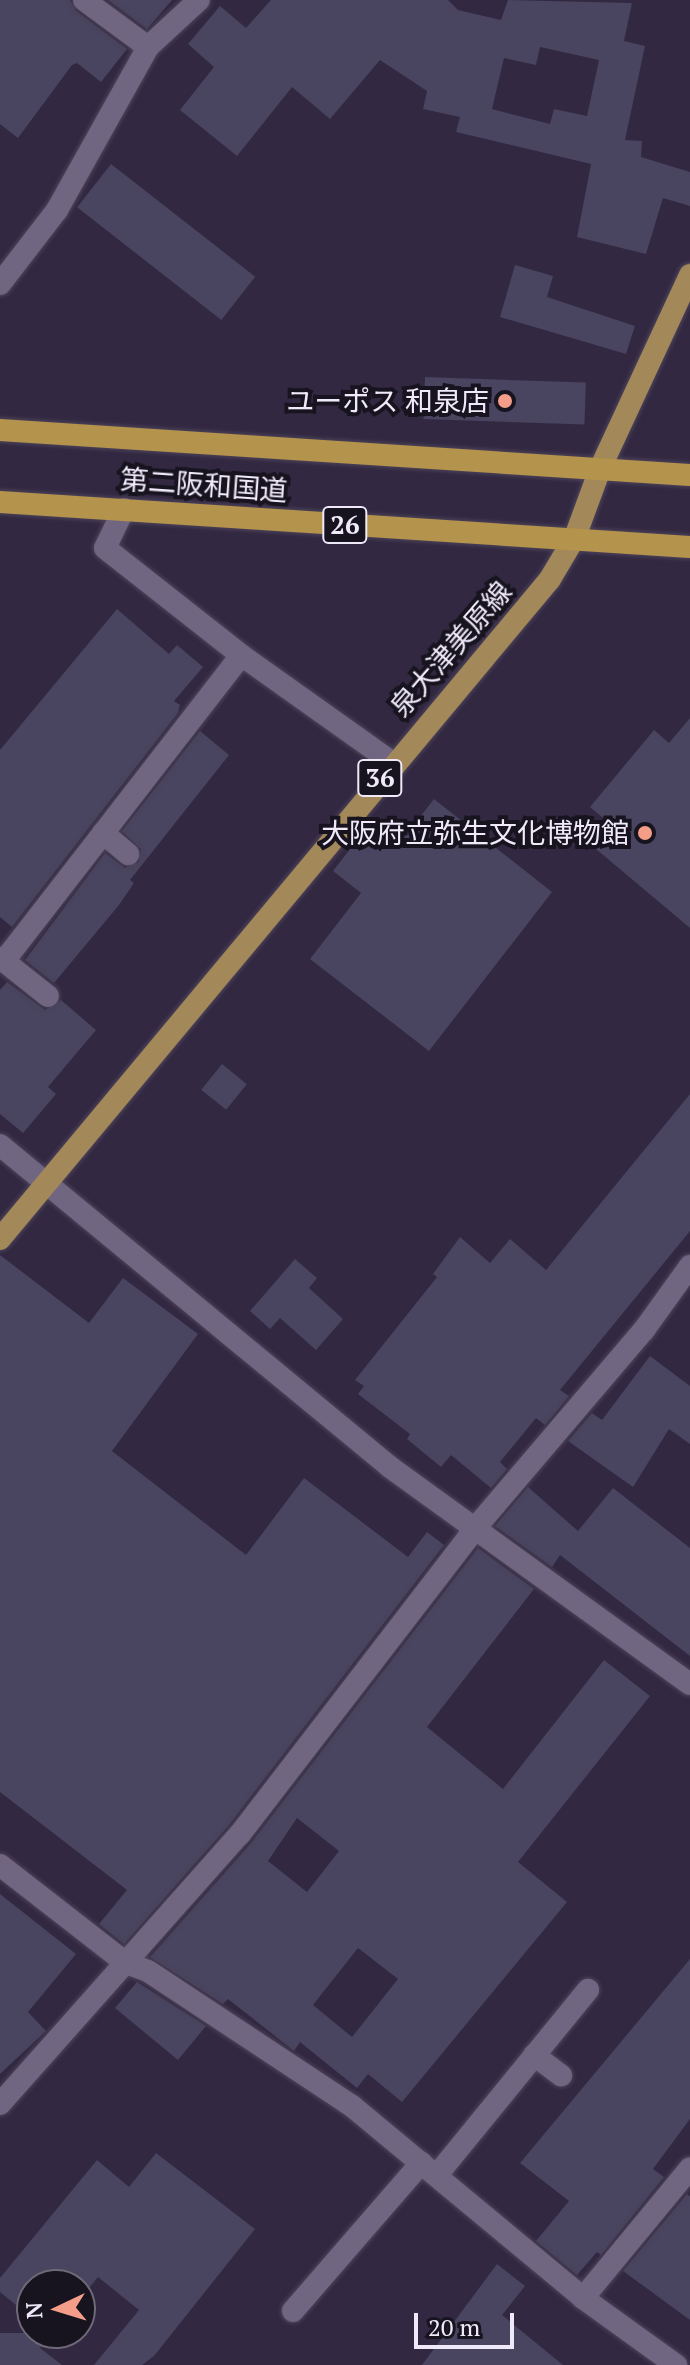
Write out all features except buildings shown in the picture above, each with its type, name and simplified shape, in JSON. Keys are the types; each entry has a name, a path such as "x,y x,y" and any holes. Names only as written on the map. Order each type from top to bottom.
{"highway":[{"name":"第二阪和国道","path":"0,430 690,475"},
{"name":"第二阪和国道","path":"0,502 575,537 690,547"}],"main road":[{"name":"泉大津美原線","path":"0,1239 393,763 550,579 575,537 600,469 690,275"}],"street":[{"path":"84,0 148,47"},
{"path":"0,284 57,210 148,47 199,0"},
{"path":"124,509 105,548 241,655 393,763"},
{"path":"48,996 2,960 241,655"},
{"path":"103,833 128,854"},
{"path":"0,1145 390,1467 477,1526 690,1684"},
{"path":"0,2104 240,1834 477,1526 644,1330 690,1266"},
{"path":"0,1865 126,1963 148,1971 352,2106 583,2298 676,2365"},
{"path":"293,2311 534,2055 588,1990"},
{"path":"534,2055 561,2075"},
{"path":"583,2298 690,2168"}],"place":[{"name":"ユーポス 和泉店","path":"505,401"},
{"name":"大阪府立弥生文化博物館","path":"645,833"}]}
